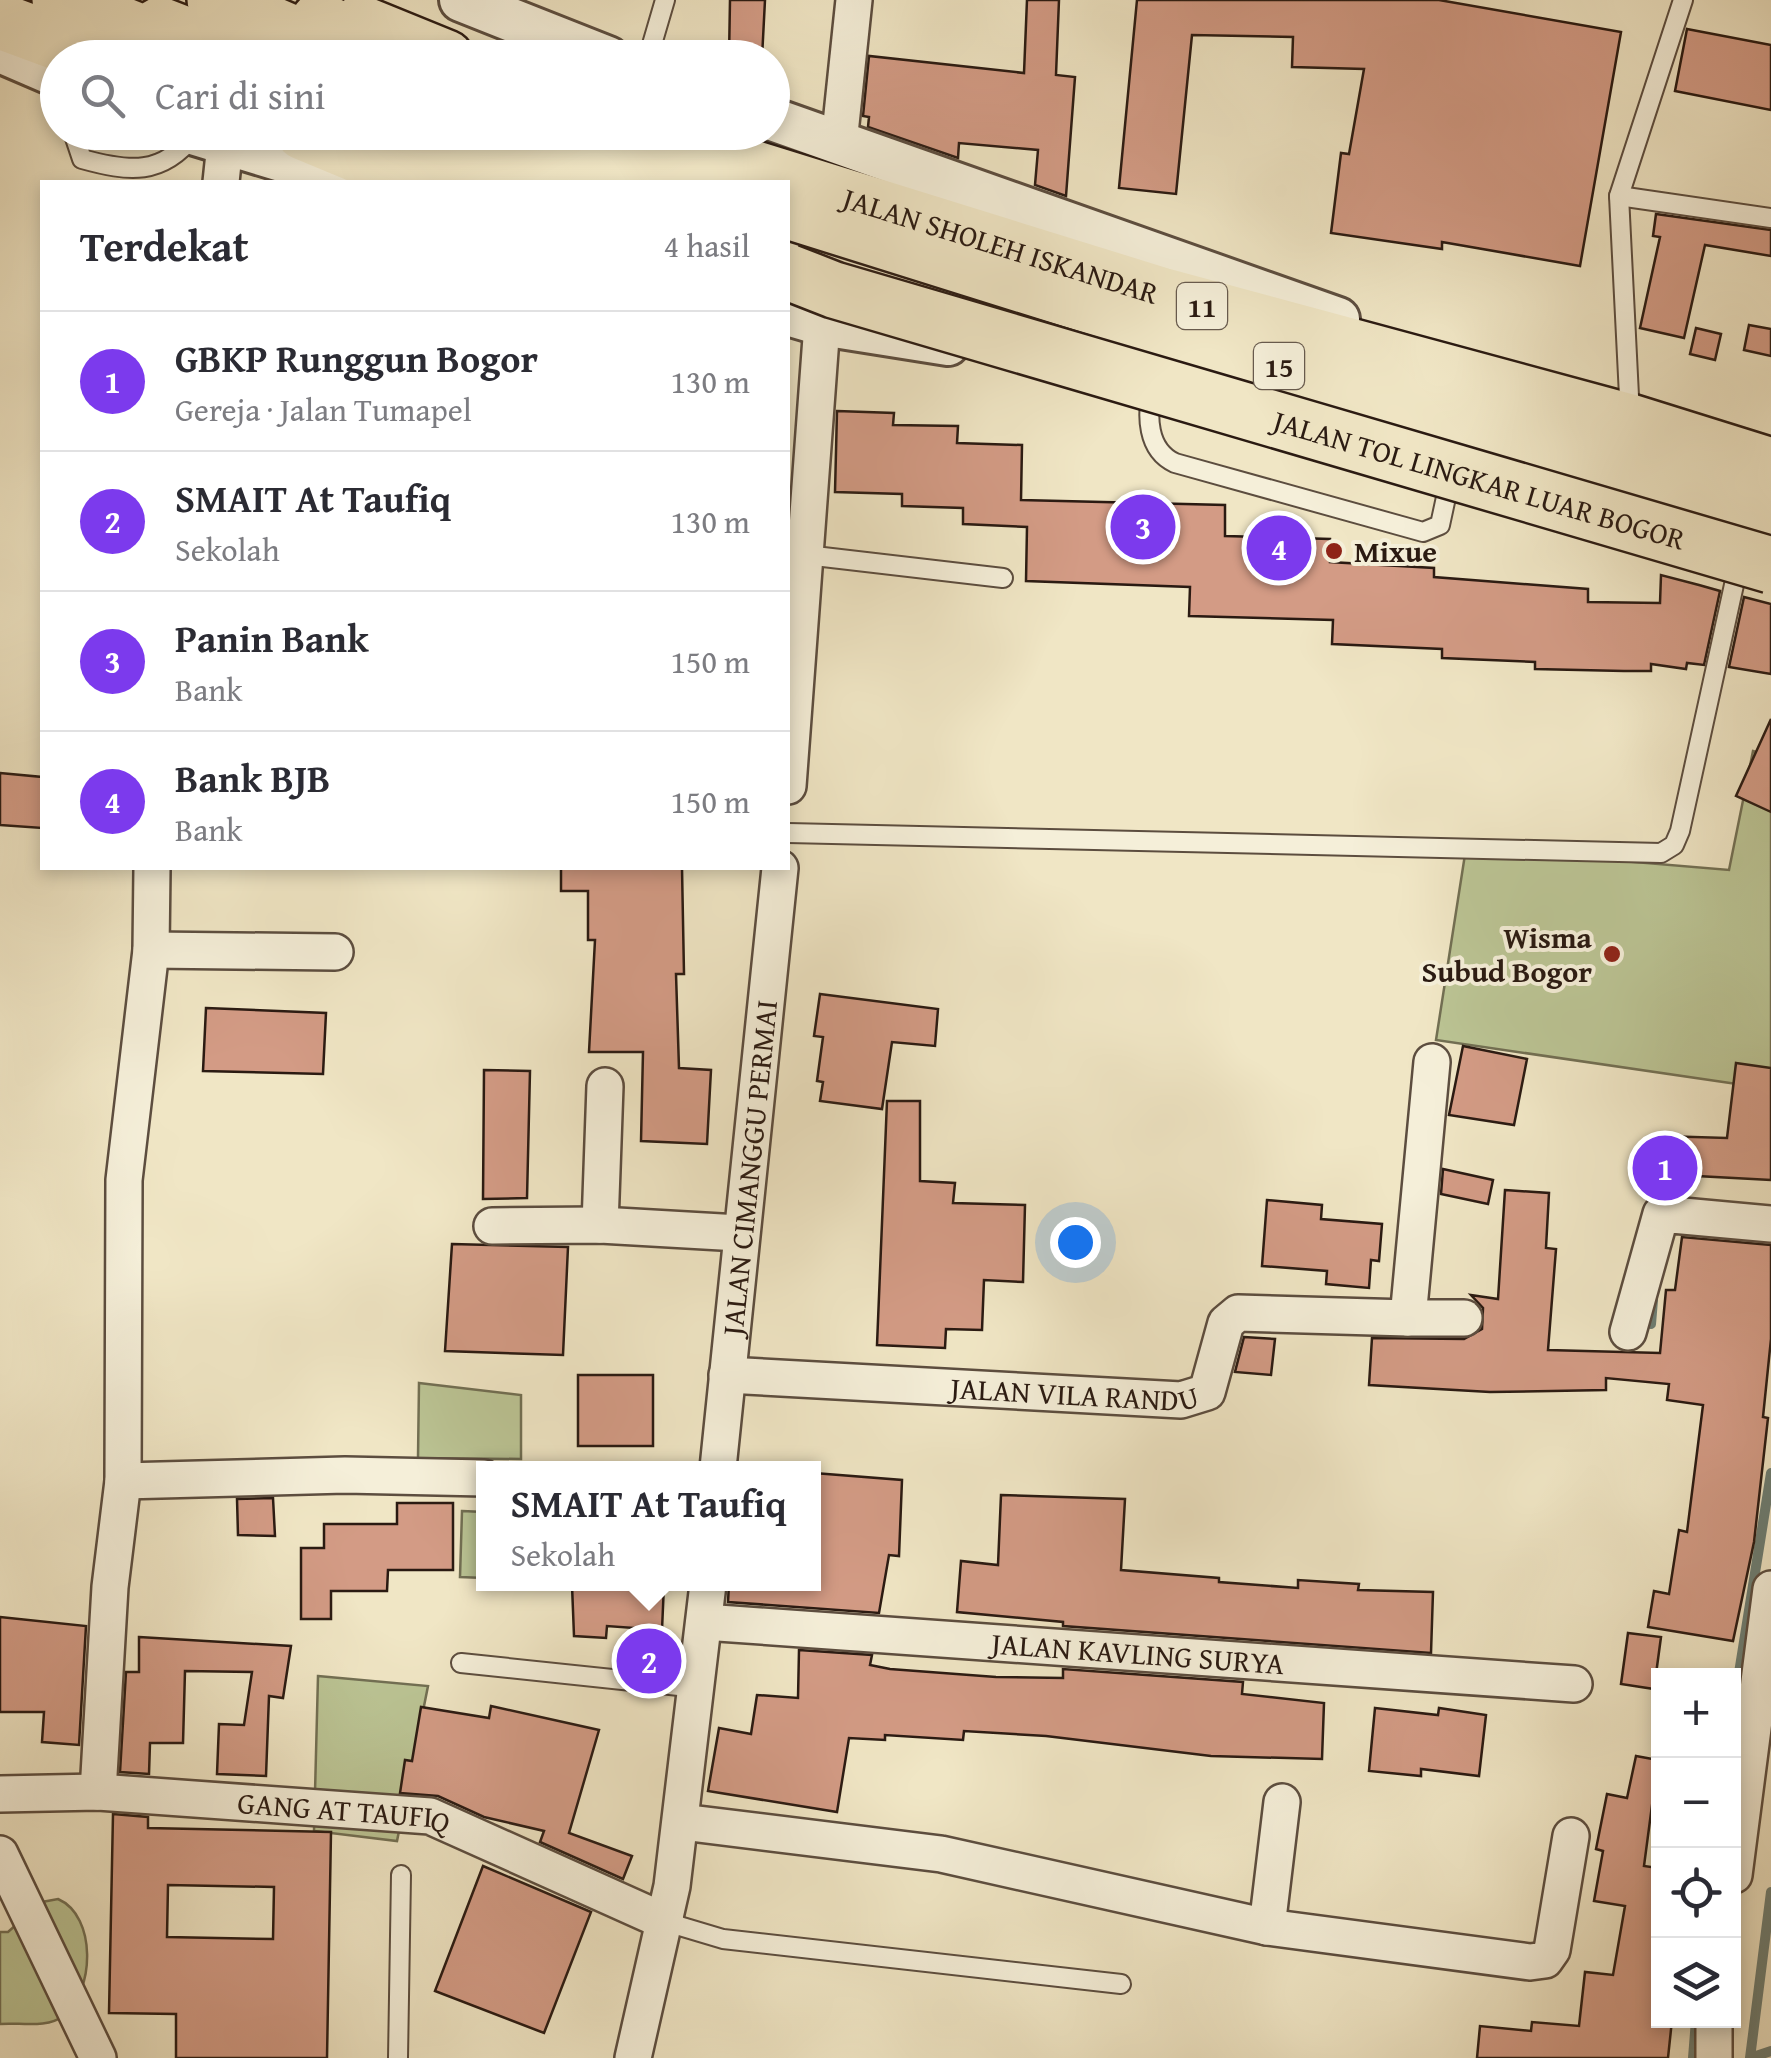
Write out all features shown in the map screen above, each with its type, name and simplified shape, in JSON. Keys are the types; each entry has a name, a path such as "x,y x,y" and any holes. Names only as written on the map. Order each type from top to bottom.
{"highway":[{"path":"60,0 160,40"},
{"path":"95,0 199,40"},
{"path":"215,0 308,40"},
{"path":"276,0 363,40"},
{"path":"302,0 401,40"},
{"path":"0,21 51,40"},
{"path":"347,150 485,180"},
{"path":"454,150 538,180"},
{"name":"JALAN SHOLEH ISKANDAR","path":"563,150 616,158 704,180"},
{"path":"616,158 691,180"},
{"name":"JALAN SHOLEH ISKANDAR","path":"790,202 1161,295 1630,422 1771,466"},
{"name":"JALAN TOL LINGKAR LUAR BOGOR","path":"790,212 1764,546"},
{"path":"790,258 1156,379 1454,464 1764,546"},
{"name":"JALAN TOL LINGKAR LUAR BOGOR","path":"790,273 1764,546"}],"street":[{"path":"460,0 562,40"},
{"path":"839,143 854,0"},
{"path":"0,51 40,68"},
{"path":"790,125 1630,422"},
{"path":"216,150 345,180"},
{"path":"790,760 806,556 805,319 1156,379"},
{"path":"98,1792 110,1586 123,1481 124,1180 151,950 152,870"},
{"name":"JALAN CIMANGGU PERMAI","path":"719,1461 739,1234 780,870"},
{"path":"151,950 336,952"},
{"path":"1432,1062 1408,1318 1464,1318"},
{"path":"600,1225 605,1086"},
{"path":"1628,1332 1661,1214 1771,1224"},
{"path":"492,1226 600,1225 739,1234"},
{"name":"JALAN VILA RANDU","path":"727,1375 1181,1400 1207,1392 1226,1322 1238,1313 1408,1318"},
{"path":"123,1481 345,1475 476,1478"},
{"path":"1737,1848 1771,1589"},
{"path":"633,2058 666,1922 682,1822 707,1591"},
{"name":"JALAN KAVLING SURYA","path":"704,1622 1574,1684"},
{"name":"GANG AT TAUFIQ","path":"0,1794 98,1792 430,1816 666,1922"},
{"path":"1267,1927 1282,1802"},
{"path":"682,1822 941,1854 1267,1927 1543,1960 1555,1941 1571,1836"},
{"path":"0,1854 98,2058"},
{"path":"1714,2028 1714,2058"}],"lane":[{"path":"653,40 665,0"},
{"path":"1630,422 1620,196 1684,0"},
{"path":"79,150 82,159 122,170 168,162 201,150"},
{"path":"1620,196 1771,218"},
{"path":"1156,379 1150,425 1160,453 1175,463 1423,532 1440,524 1454,464"},
{"path":"790,833 1662,853 1674,844 1680,832 1764,546"},
{"path":"806,556 1003,578"},
{"path":"461,1663 698,1688"},
{"path":"398,2058 401,1874"},
{"path":"666,1922 723,1939 1122,1984"}],"green space":[{"name":"Wisma Subud Bogor","path":"1753,751 1771,756 1771,1089 1436,1040 1466,848 1729,870"},
{"path":"419,1383 521,1395 521,1459 418,1458"},
{"path":"462,1511 476,1512 476,1578 460,1577"},
{"path":"318,1676 428,1686 397,1841 314,1831"},
{"path":"58,1899 71,1908 85,1937 86,1972 81,1990 74,2004 56,2020 0,2024 0,1932 8,1932 42,1902"}],"building":[{"path":"730,0 765,0 763,40 729,40"},
{"path":"1027,0 1059,0 1056,75 1075,77 1066,196 1035,185 1038,150 959,143 958,158 868,127 869,117 863,116 869,56 1024,73"},
{"path":"1137,0 1439,0 1621,32 1580,266 1442,242 1442,249 1331,233 1341,153 1349,154 1364,69 1292,67 1293,37 1192,35 1176,194 1119,188"},
{"path":"1687,29 1771,45 1771,110 1675,91"},
{"path":"1656,214 1771,230 1771,256 1705,245 1684,338 1640,328 1660,237 1653,236"},
{"path":"1749,325 1771,329 1771,356 1744,350"},
{"path":"1696,328 1721,334 1715,360 1690,354"},
{"path":"837,411 894,413 893,425 958,426 957,443 1022,445 1021,500 1225,505 1225,536 1330,539 1330,562 1434,568 1434,577 1588,589 1588,602 1660,603 1661,575 1720,591 1704,665 1687,663 1686,669 1651,664 1651,671 1535,669 1535,662 1442,658 1442,649 1332,644 1333,620 1189,616 1190,587 1026,581 1027,527 963,524 963,508 902,506 902,494 835,492"},
{"path":"1744,597 1771,604 1771,674 1729,667"},
{"path":"1771,719 1771,812 1736,796"},
{"path":"0,773 40,777 40,828 0,825"},
{"path":"561,870 682,870 684,974 676,974 679,1068 711,1070 707,1144 641,1141 643,1052 589,1052 595,940 588,940 588,891 561,891"},
{"path":"820,994 938,1009 935,1046 892,1042 882,1109 820,1101 823,1082 817,1081 823,1037 814,1036"},
{"path":"206,1008 326,1013 323,1074 203,1071"},
{"path":"1463,1046 1527,1059 1514,1125 1449,1115"},
{"path":"1736,1063 1771,1068 1771,1180 1660,1174 1661,1136 1727,1138"},
{"path":"484,1070 530,1071 527,1198 483,1199"},
{"path":"887,1101 920,1101 920,1181 955,1183 953,1203 1025,1205 1023,1282 984,1280 982,1330 946,1329 945,1348 877,1345"},
{"path":"1443,1169 1493,1180 1488,1204 1441,1194"},
{"path":"1505,1190 1549,1193 1546,1248 1556,1249 1548,1350 1660,1353 1666,1290 1675,1290 1682,1237 1771,1245 1771,1339 1763,1417 1768,1418 1754,1542 1733,1641 1648,1627 1654,1591 1669,1594 1679,1530 1687,1532 1703,1405 1667,1400 1669,1384 1606,1378 1606,1390 1490,1392 1369,1385 1372,1338 1464,1339 1482,1329 1483,1308 1471,1295 1498,1299"},
{"path":"1267,1200 1322,1205 1321,1219 1382,1224 1379,1261 1371,1260 1369,1288 1326,1284 1327,1271 1262,1266"},
{"path":"452,1244 568,1247 563,1355 445,1351"},
{"path":"1244,1337 1275,1339 1271,1375 1235,1372"},
{"path":"578,1375 653,1375 653,1446 578,1446"},
{"path":"821,1474 902,1480 899,1556 889,1555 879,1613 728,1602 729,1591 821,1591"},
{"path":"1001,1495 1125,1499 1121,1570 1298,1588 1298,1580 1359,1584 1358,1590 1433,1592 1431,1653 1063,1626 1063,1622 957,1612 961,1561 998,1565"},
{"path":"273,1498 275,1536 238,1535 237,1499"},
{"path":"397,1503 453,1503 453,1570 388,1570 387,1591 331,1591 331,1619 301,1619 301,1548 324,1548 324,1524 397,1524"},
{"path":"572,1591 664,1591 662,1630 607,1626 606,1638 574,1636"},
{"path":"0,1617 86,1626 79,1745 42,1742 44,1712 0,1712"},
{"path":"1628,1633 1661,1637 1657,1668 1651,1668 1651,1689 1621,1684"},
{"path":"139,1637 291,1646 283,1698 269,1696 266,1776 217,1774 219,1724 244,1725 252,1672 185,1671 183,1743 150,1743 149,1774 120,1772 126,1672 139,1672"},
{"path":"799,1650 872,1655 870,1665 890,1669 996,1677 1063,1678 1063,1669 1243,1682 1242,1694 1324,1703 1322,1759 1211,1756 1046,1736 964,1731 963,1740 885,1735 885,1740 849,1738 837,1812 708,1791 719,1728 751,1734 757,1695 798,1698"},
{"path":"491,1706 599,1730 569,1833 632,1856 623,1879 540,1842 544,1831 484,1817 438,1796 400,1793 405,1760 412,1761 421,1707 489,1718"},
{"path":"1375,1708 1438,1715 1439,1708 1486,1715 1479,1776 1421,1769 1421,1776 1369,1771"},
{"path":"1636,1756 1651,1759 1651,1813 1644,1866 1651,1867 1651,2028 1671,2028 1668,2058 1477,2058 1480,2026 1531,2031 1532,2022 1579,2026 1585,1972 1613,1975 1625,1906 1594,1901 1603,1851 1596,1849 1607,1794 1627,1798"},
{"path":"113,1814 148,1817 148,1828 331,1832 327,2058 176,2058 176,2014 109,2013","holes":["168,1885 274,1887 273,1939 167,1937"]},
{"path":"483,1866 591,1912 544,2033 435,1991"}],"waterway":[{"path":"1651,1324 1653,1300"},
{"path":"1740,1668 1771,1473"},
{"path":"1771,1892 1750,2058 1771,2051"},
{"path":"1693,2058 1695,2028"}],"place":[{"name":"Panin Bank","path":"1143,527"},
{"name":"Bank BJB","path":"1279,548"},
{"name":"Mixue","path":"1334,551"},
{"name":"Wisma Subud Bogor","path":"1612,954"},
{"name":"GBKP Runggun Bogor","path":"1665,1168"},
{"name":"SMAIT At Taufiq","path":"649,1661"}]}
